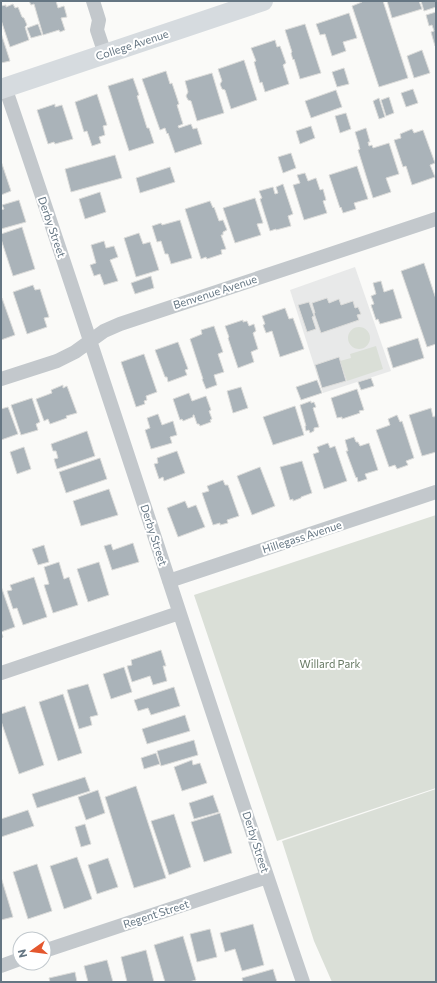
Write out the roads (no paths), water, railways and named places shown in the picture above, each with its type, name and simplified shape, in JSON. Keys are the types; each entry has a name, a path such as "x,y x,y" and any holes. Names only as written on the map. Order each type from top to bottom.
{"street":[{"path":"93,1 99,20 97,30 105,54"},
{"name":"College Avenue","path":"3,88 263,1"},
{"name":"Derby Street","path":"3,88 90,340 303,982"},
{"name":"Benvenue Avenue","path":"1,379 56,361 75,352 104,331 120,324 436,218"},
{"name":"Hillegass Avenue","path":"169,581 436,492"},
{"path":"1,672 179,612"},
{"name":"Regent Street","path":"52,948 267,877"},
{"path":"1,966 12,962"}],"park label":[{"name":"Willard Park","path":"330,664"}]}
